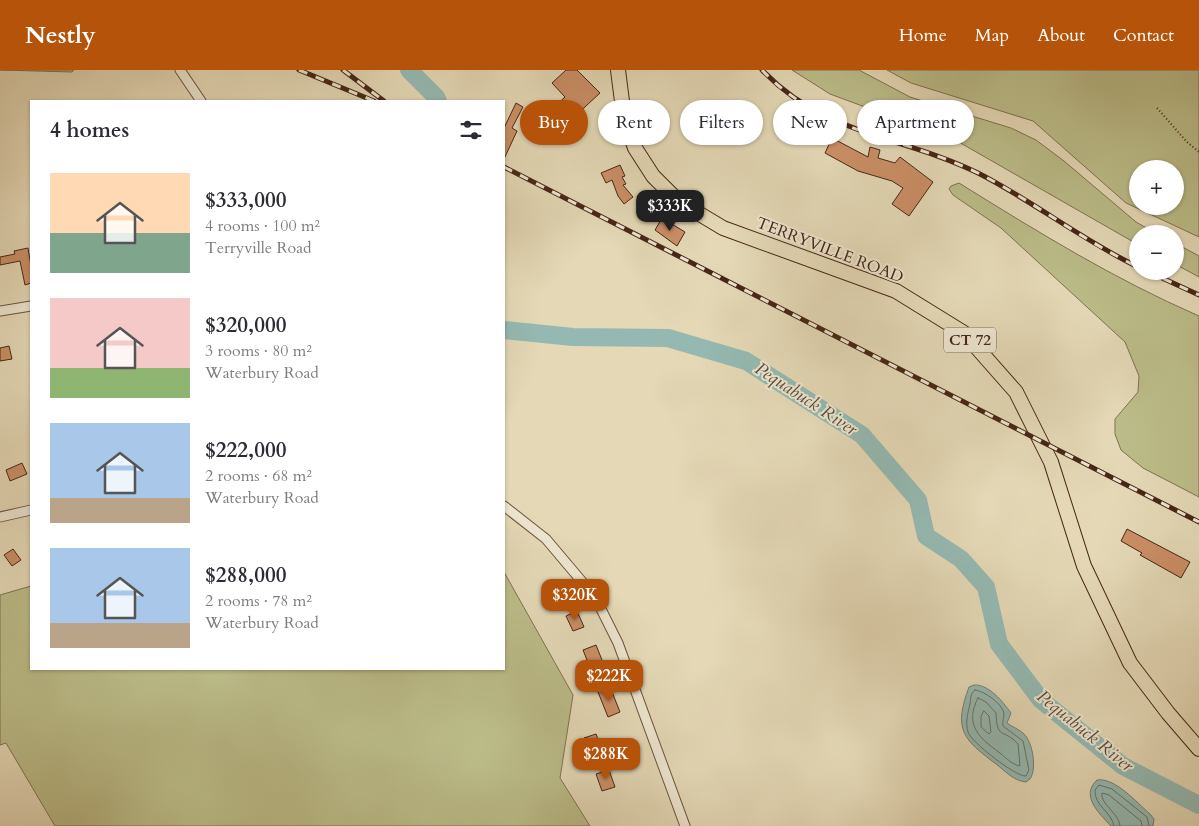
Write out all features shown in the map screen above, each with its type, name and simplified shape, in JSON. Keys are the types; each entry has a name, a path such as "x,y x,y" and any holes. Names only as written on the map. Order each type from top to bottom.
{"highway":[{"name":"TERRYVILLE ROAD","path":"618,70 624,117 635,148 652,176 678,201 723,228 896,291 964,334 1016,392 1051,462 1084,566 1130,663 1168,713 1199,749"}],"street":[{"path":"180,70 201,100"},
{"path":"0,311 30,306"},
{"path":"505,507 546,539 595,597 618,643 685,826"},
{"path":"0,517 30,510"}],"path":[{"path":"1157,108 1187,142 1199,152"}],"green space":[{"path":"0,70 74,70 72,72"},
{"path":"792,70 859,70 910,97 920,100 857,100 857,104 830,94"},
{"path":"887,70 1199,70 1199,237 1184,230 1184,225 1173,225 1152,215 1184,215 1184,160 1129,160 1129,204 1033,121 974,103 974,100 966,100 911,83"},
{"path":"974,117 1011,128 1036,140 1064,161 1141,225 1129,225 1129,239 964,145 974,145"},
{"path":"959,183 1107,271 1199,316 1199,497 1143,468 1121,450 1115,434 1115,419 1138,392 1139,376 1125,342 1001,228 953,195 949,189 951,186"},
{"path":"1184,248 1199,256 1199,277 1184,269"},
{"path":"505,574 573,695 560,778 590,826 55,826 6,743 0,745 0,595 30,586 30,670 505,670"}],"water":[{"path":"974,685 985,687 1000,699 1011,713 1007,723 1022,732 1030,743 1034,763 1032,775 1026,782 1006,773 976,747 964,732 962,714 964,702 969,687"},
{"path":"1097,780 1111,782 1125,792 1150,814 1154,819 1153,826 1111,826 1097,810 1091,798 1092,786"}],"building":[{"path":"566,70 577,70 600,93 588,104 588,100 562,100 565,97 552,83"},
{"path":"516,103 520,105 520,113 512,128 517,131 505,157 505,126"},
{"path":"829,145 845,145 868,157 870,147 880,150 878,158 895,163 900,157 933,182 909,216 892,204 903,188 892,181 858,171 825,153"},
{"path":"620,165 625,176 622,177 626,184 623,185 633,197 624,204 618,196 612,180 606,183 601,173"},
{"path":"662,218 685,232 677,246 655,230"},
{"path":"28,248 30,283 25,285 20,261 0,265 0,257 15,254 14,251"},
{"path":"9,346 12,359 0,361 0,348"},
{"path":"22,463 27,474 10,481 6,470"},
{"path":"1127,529 1190,562 1181,578 1140,555 1142,553 1121,541"},
{"path":"13,549 21,560 12,566 4,555"},
{"path":"577,611 584,627 573,631 566,616"},
{"path":"596,645 604,665 591,670 583,650"},
{"path":"610,687 620,712 608,717 598,692"},
{"path":"596,734 604,756 592,760 584,738"},
{"path":"609,770 615,787 602,791 596,774"}],"waterway":[{"name":"Pequabuck River","path":"409,70 438,100"},
{"name":"Pequabuck River","path":"505,330 573,337 668,338 746,361 862,435 918,500 926,536 961,559 986,587 999,644 1041,700 1123,766 1199,805"}],"railway":[{"path":"299,70 372,100"},
{"path":"343,70 383,100"},
{"path":"762,70 786,92 811,109 837,122 949,160 978,173 1129,262"},
{"path":"505,168 1199,522"},
{"path":"1166,280 1199,295"}]}
